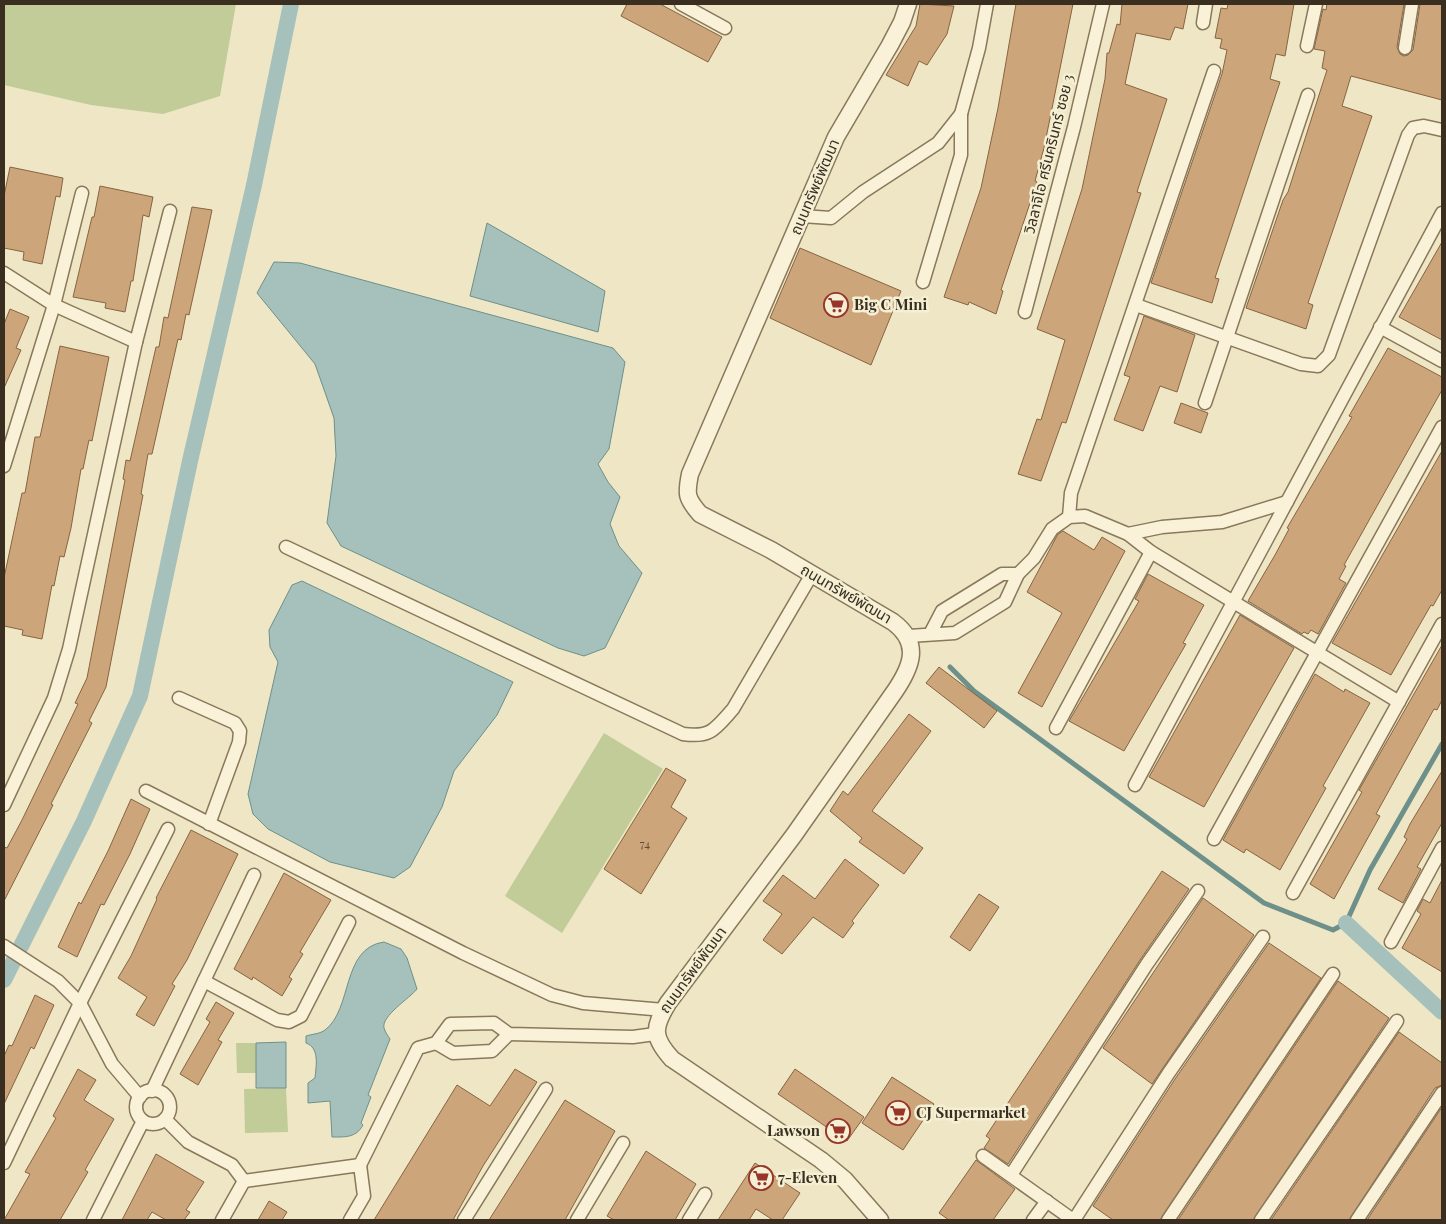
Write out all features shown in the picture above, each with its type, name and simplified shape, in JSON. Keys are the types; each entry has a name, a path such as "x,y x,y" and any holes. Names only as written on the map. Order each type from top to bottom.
{"street":[{"path":"681,4 725,28"},
{"name":"ถนนทรัพย์พัฒนา","path":"655,1034 658,1018 794,835 906,675 912,657 909,636 893,622 812,574 700,514 686,493 690,474 838,134 890,45 902,22 908,4"},
{"path":"923,282 961,155 961,114 979,48 987,4"},
{"name":"วิลลาจิโอ ศรีนครินทร์ ซอย 3","path":"1026,312 1074,127 1103,4"},
{"path":"1203,23 1206,4"},
{"path":"1307,46 1316,4"},
{"path":"1405,48 1412,4"},
{"path":"1069,517 1071,493 1214,71"},
{"path":"1205,403 1308,95"},
{"path":"802,216 831,218 863,192 938,143 961,114"},
{"path":"1136,305 1310,367 1318,366 1329,355 1408,135 1413,128 1424,126 1442,130"},
{"path":"4,466 54,305 82,193"},
{"path":"4,805 54,698 70,649 136,342 170,211"},
{"path":"1135,785 1442,213"},
{"path":"4,273 54,305 136,342"},
{"path":"1380,328 1442,361"},
{"path":"1214,839 1442,427"},
{"path":"1128,534 1162,527 1222,522 1287,502"},
{"path":"909,636 955,633 1005,602 1018,574 1034,558 1052,529 1069,517 1085,516 1128,534 1150,552 1399,702"},
{"path":"286,547 683,734 702,736 717,727 733,709 812,574"},
{"path":"1056,728 1150,552"},
{"path":"930,634 942,611 1002,574 1018,574"},
{"path":"1292,893 1442,624"},
{"path":"179,698 235,723 240,731 239,742 209,824"},
{"path":"146,792 463,954 552,995 582,1003 664,1010"},
{"path":"4,1163 80,1003 168,829"},
{"path":"1391,942 1442,848"},
{"path":"152,1090 254,875"},
{"path":"1011,1175 1147,964 1198,890"},
{"path":"204,981 277,1020 289,1022 301,1016 349,922"},
{"path":"984,1156 1073,1220 1168,1074 1263,937"},
{"path":"4,946 49,975 80,1003 112,1064 140,1096"},
{"path":"1168,1220 1333,974"},
{"path":"1261,1220 1396,1021"},
{"path":"350,1220 364,1196 360,1165 418,1048 436,1043 450,1024 494,1023 509,1034 633,1037 655,1034 661,1047 672,1059 821,1160 845,1180 880,1220"},
{"path":"436,1043 454,1053 492,1051 509,1034"},
{"path":"464,1220 546,1089"},
{"path":"152,1090 158,1091 167,1098 169,1109 165,1119 152,1124 143,1121 136,1111 136,1103 140,1096 152,1090"},
{"path":"1357,1220 1442,1093"},
{"path":"165,1119 188,1142 232,1165 244,1181"},
{"path":"93,1220 143,1121"},
{"path":"577,1220 623,1143"},
{"path":"244,1181 360,1165"},
{"path":"222,1220 244,1181"},
{"path":"689,1220 705,1194"},
{"path":"1033,1220 1046,1201"}],"green space":[{"path":"4,4 236,4 220,96 163,114 91,105 4,85"},
{"path":"604,733 663,769 562,933 505,896"},
{"path":"236,1043 256,1043 256,1073 237,1073"},
{"path":"286,1088 288,1132 245,1133 244,1089"}],"water":[{"path":"487,223 605,291 598,332 470,296"},
{"path":"274,262 300,263 613,348 625,362 609,449 598,464 608,482 620,497 610,524 619,546 642,573 605,648 584,656 558,648 341,546 327,523 336,456 334,418 315,364 257,293"},
{"path":"302,581 513,682 497,715 454,771 442,807 410,867 394,878 330,862 268,829 253,814 248,794 278,662 270,647 269,630 292,585"},
{"path":"384,942 401,949 407,958 417,989 391,1013 384,1023 384,1029 390,1039 368,1095 371,1097 361,1123 363,1125 354,1135 332,1137 330,1101 308,1103 308,1083 315,1078 316,1063 315,1053 310,1045 306,1043 306,1036 325,1030 334,1020 354,967 361,955 370,947"},
{"path":"286,1042 286,1088 256,1088 256,1043"}],"building":[{"path":"627,4 660,4 722,37 708,62 621,16"},
{"path":"920,4 954,6 947,34 927,65 919,61 908,86 886,75 916,26"},
{"path":"1016,4 1073,4 1044,148 1035,181 1037,182 1001,290 1003,291 996,314 969,302 968,305 944,297 981,188 998,108"},
{"path":"1122,4 1188,4 1183,29 1175,27 1170,40 1136,33 1125,84 1167,99 1137,192 1141,193 1066,423 1062,422 1041,481 1018,474 1037,419 1041,420 1065,340 1037,329 1082,189 1105,79 1107,53 1109,53 1117,24 1120,25"},
{"path":"1228,4 1294,4 1285,56 1276,54 1270,79 1280,82 1215,278 1219,279 1212,303 1151,283 1222,74 1227,50 1220,48 1222,39 1215,38 1221,8 1227,9"},
{"path":"1327,4 1404,4 1397,47 1400,54 1404,56 1413,50 1420,4 1442,4 1442,100 1351,76 1342,106 1372,116 1308,303 1313,305 1306,329 1246,308 1283,200 1288,192 1327,70 1322,68 1325,51 1314,49 1323,9 1326,10"},
{"path":"10,167 63,178 60,197 56,196 42,264 23,260 24,252 4,248 4,196"},
{"path":"100,186 153,197 149,217 143,215 133,281 131,281 125,312 105,308 106,303 73,297"},
{"path":"192,207 212,210 189,315 186,314 181,340 178,339 152,454 148,454 141,494 143,495 106,687 89,721 92,723 51,804 53,805 4,901 4,847 7,848 22,820 78,704 75,703 87,678 125,480 123,479 126,460 130,461 156,347 159,347 164,317 168,318"},
{"path":"1442,242 1442,340 1399,317"},
{"name":"Big C Mini","path":"800,248 901,291 871,365 770,318"},
{"path":"10,309 29,317 16,348 21,350 4,388 4,324"},
{"path":"1144,316 1195,335 1177,392 1160,386 1143,431 1114,420 1130,377 1124,375"},
{"path":"60,346 109,357 92,441 89,440 83,469 81,469 71,528 64,557 60,556 54,586 52,585 42,639 22,635 23,630 4,626 4,578 22,493 25,493 35,437 40,437"},
{"path":"1388,348 1442,377 1442,390 1344,565 1346,566 1339,579 1346,583 1318,634 1311,630 1308,634 1304,632 1302,634 1248,601 1289,529 1287,528 1352,417 1349,416"},
{"path":"1181,403 1208,413 1201,433 1174,423"},
{"path":"1442,451 1442,590 1433,606 1431,605 1391,675 1332,643"},
{"path":"1063,531 1094,550 1102,537 1125,551 1042,707 1018,693 1062,613 1027,592 1058,534"},
{"path":"1148,574 1204,605 1183,643 1186,644 1124,751 1069,721 1139,601 1135,599"},
{"path":"1240,615 1294,648 1204,807 1149,777"},
{"path":"1442,645 1442,700 1437,710 1434,709 1376,814 1380,816 1334,899 1310,884 1362,792 1359,790"},
{"path":"939,667 997,711 984,728 926,683"},
{"path":"1315,674 1344,692 1345,689 1370,703 1323,786 1326,788 1280,870 1246,849 1244,853 1223,840"},
{"path":"909,714 931,731 872,811 923,848 904,874 859,842 862,838 830,811 843,791 848,795"},
{"path":"666,768 686,780 671,807 687,818 641,894 604,869"},
{"path":"1442,771 1442,823 1417,867 1421,869 1403,903 1378,889 1407,839 1404,837 1410,824"},
{"path":"131,799 150,809 130,854 104,905 101,904 77,957 58,947 79,902 81,904 108,851"},
{"path":"191,830 238,854 187,960 172,984 175,986 154,1026 136,1015 147,997 118,978 131,956 156,898"},
{"path":"845,859 879,885 852,921 854,923 843,938 813,917 782,954 763,940 782,914 763,901 783,875 815,899"},
{"path":"1162,871 1189,889 1140,960 1008,1164 984,1148 990,1139 986,1136"},
{"path":"284,873 331,900 300,952 303,954 289,977 292,979 282,996 253,977 252,980 234,969"},
{"path":"1442,880 1442,972 1402,948 1421,914 1417,911 1423,899 1430,903"},
{"path":"979,894 999,907 970,951 950,937"},
{"path":"1203,898 1254,935 1152,1084 1103,1048"},
{"path":"1269,943 1321,978 1160,1220 1113,1220 1093,1206 1175,1079"},
{"path":"1338,981 1389,1018 1253,1220 1178,1220"},
{"path":"35,995 54,1005 34,1049 31,1047 4,1104 4,1056 9,1045 12,1046"},
{"path":"216,1002 234,1013 218,1040 222,1042 198,1085 180,1074 210,1022 206,1019"},
{"path":"1399,1032 1442,1063 1442,1085 1435,1088 1349,1220 1271,1220"},
{"path":"78,1069 96,1080 84,1100 114,1119 85,1170 88,1172 60,1220 4,1220 30,1174 25,1172 56,1118 53,1116"},
{"path":"515,1069 537,1082 483,1166 453,1220 374,1220 457,1085 490,1106"},
{"path":"795,1069 864,1117 847,1141 778,1094"},
{"name":"CJ Supermarket","path":"892,1077 934,1104 903,1150 862,1123"},
{"path":"565,1100 615,1131 565,1220 489,1220"},
{"path":"1442,1107 1442,1220 1367,1220"},
{"path":"646,1151 696,1184 675,1220 614,1220 607,1216"},
{"path":"156,1154 204,1182 186,1210 190,1212 184,1220 166,1220 152,1212 147,1220 122,1220"},
{"path":"976,1160 1015,1189 993,1220 949,1220 939,1213"},
{"name":"7-Eleven","path":"755,1163 800,1193 782,1220 773,1220 756,1209 749,1220 718,1220"},
{"path":"269,1201 287,1212 282,1220 258,1220"}],"waterway":[{"path":"4,980 84,821 140,696 190,461 254,185 291,4"},
{"path":"950,667 974,691 1264,903 1333,930 1346,923 1370,870 1442,744"},
{"path":"1346,923 1442,1012"}],"place":[{"name":"Big C Mini","path":"836,305"},
{"name":"CJ Supermarket","path":"898,1113"},
{"name":"Lawson","path":"838,1131"},
{"name":"7-Eleven","path":"761,1178"}]}
